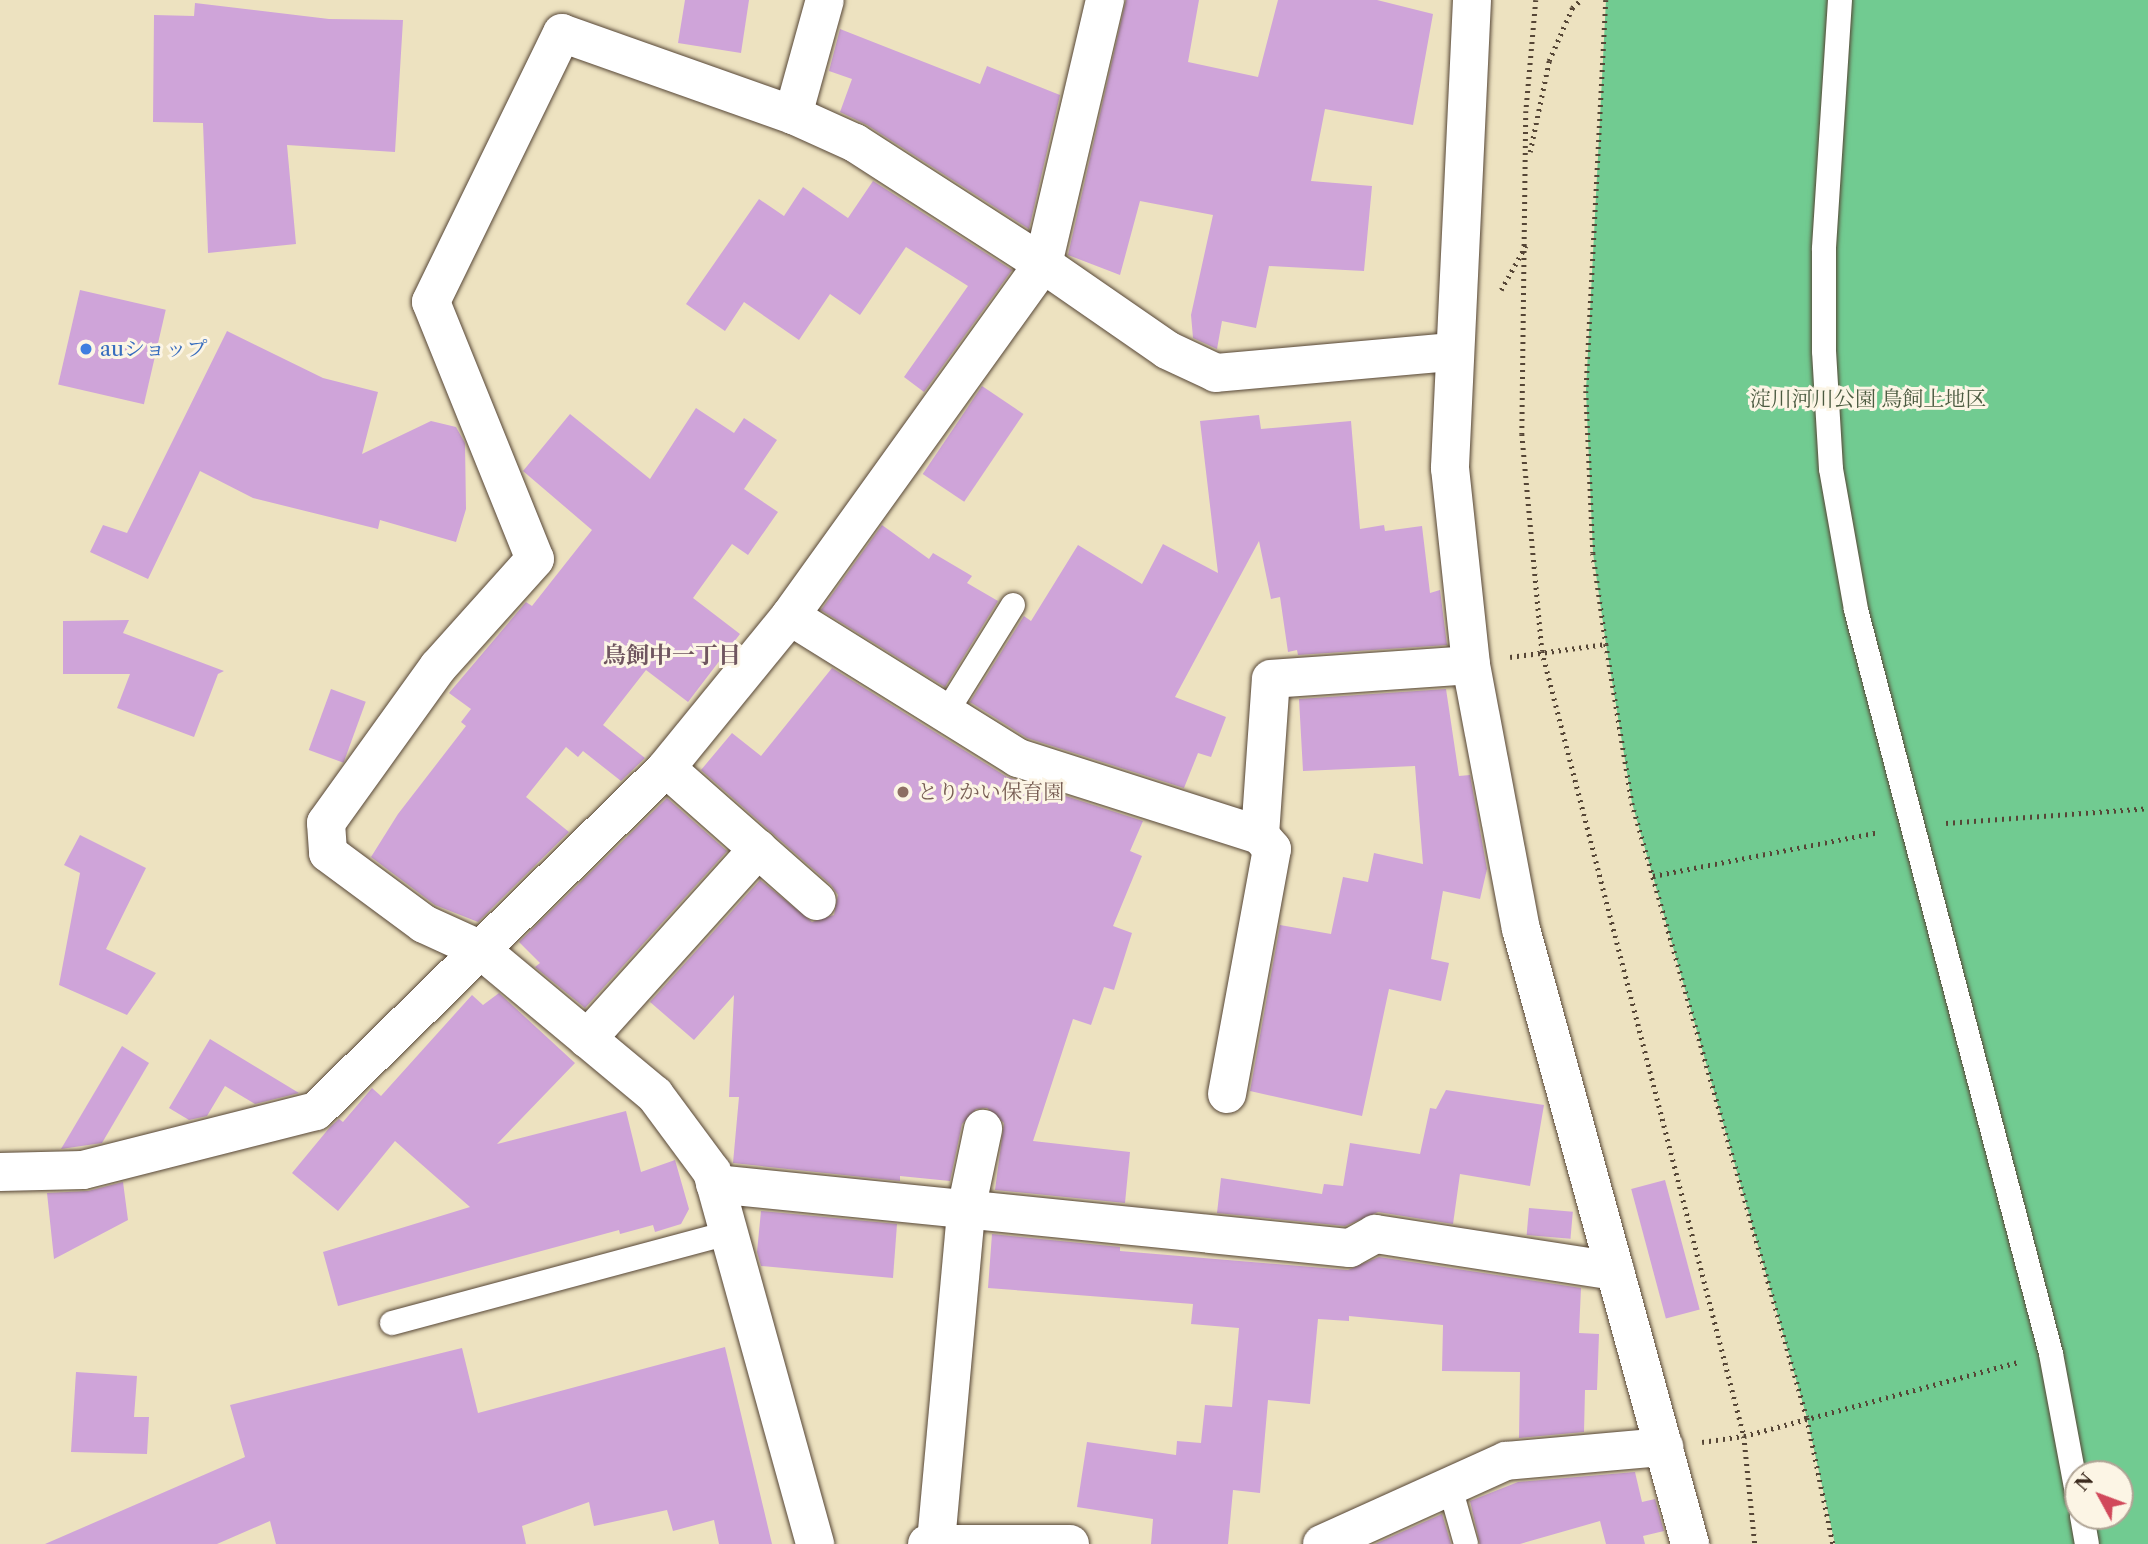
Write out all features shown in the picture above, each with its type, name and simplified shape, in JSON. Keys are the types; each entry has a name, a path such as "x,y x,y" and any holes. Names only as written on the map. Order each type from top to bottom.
{"street":[{"path":"793,115 825,0"},
{"path":"0,1172 83,1170 316,1111 666,768 790,617 1042,264 1105,0"},
{"path":"1471,0 1453,352 1450,468 1471,665 1521,929 1690,1544"},
{"path":"814,1544 712,1172 655,1095 481,950 424,924 328,853 326,823 438,667 535,558 431,302 562,33 793,115 855,144 1042,264 1167,350 1216,373 1453,352"},
{"path":"790,617 1018,758 1260,835 1272,849 1227,1094"},
{"path":"1260,835 1271,679 1471,665"},
{"path":"666,768 817,901"},
{"path":"587,1039 758,849"},
{"path":"984,1129 966,1210 931,1543 1070,1544"},
{"path":"715,1184 1350,1248 1375,1234 1615,1271"},
{"path":"1322,1544 1506,1461 1664,1447"}],"lane":[{"path":"1840,0 1824,249 1824,351 1831,469 1856,610 1910,825 2051,1354 2071,1460"},
{"path":"946,713 1013,605"},
{"path":"392,1323 729,1233"},
{"path":"1450,1487 1466,1544"}],"path":[{"path":"1536,0 1526,111 1529,160 1522,434 1542,651 1744,1436 1755,1544"},
{"path":"1529,160 1549,61 1572,8 1581,0"},
{"path":"1606,0 1586,391 1593,553 1606,644 1632,803 1807,1418 1833,1544"},
{"path":"1471,665 1542,651 1606,644"},
{"path":"1653,876 1910,825 2148,808"},
{"path":"1664,1447 1744,1436 2051,1354"}],"green space":[{"name":"淀川河川公園 鳥飼上地区","path":"1606,0 2148,0 2148,1544 1835,1544 1807,1418 1632,803 1593,553 1586,391"}],"building":[{"path":"685,0 749,0 741,53 678,43"},
{"path":"1126,0 1199,0 1188,62 1258,77 1278,0 1377,0 1433,14 1413,125 1325,109 1311,181 1372,186 1364,271 1269,266 1256,328 1222,321 1217,349 1193,338 1191,315 1213,215 1140,201 1120,275 1068,255"},
{"path":"195,3 329,19 403,20 395,152 287,145 296,244 208,253 203,123 153,122 154,15 194,16"},
{"path":"840,29 980,84 987,66 1060,95 1029,229 867,125 840,112 852,79 829,71"},
{"path":"873,181 1012,270 924,392 904,377 968,286 906,247 860,315 830,294 799,340 744,302 725,331 686,304 759,199 784,216 803,187 848,218"},
{"path":"80,290 166,310 144,404 58,385"},
{"path":"227,331 323,378 378,392 362,454 431,421 456,427 465,443 466,509 456,542 380,520 378,529 253,498 200,471 148,579 90,552 103,525 127,533"},
{"path":"982,386 1023,414 964,502 923,474"},
{"path":"696,408 734,433 744,418 777,440 744,489 778,512 748,555 732,544 693,598 740,634 688,702 646,670 603,725 645,758 621,781 583,751 578,757 566,747 526,797 569,832 478,922 435,905 371,857 398,814 466,726 461,722 471,709 449,693 526,602 532,606 592,530 523,471 570,414 650,479"},
{"path":"1259,415 1261,429 1351,421 1360,529 1384,525 1385,531 1422,526 1430,593 1440,590 1447,645 1298,655 1297,650 1288,652 1280,597 1271,599 1259,541 1175,697 1226,717 1211,757 1198,753 1184,788 1027,738 970,702 1024,616 1031,621 1078,545 1142,584 1163,544 1218,573 1200,421"},
{"path":"882,525 929,559 933,553 972,576 967,583 998,601 945,687 821,610"},
{"path":"129,620 123,633 224,671 218,674 194,737 117,708 130,674 63,674 63,621"},
{"path":"832,668 1007,777 1143,821 1130,851 1142,856 1113,926 1132,933 1114,990 1104,987 1091,1025 1073,1019 1033,1141 1130,1152 1125,1203 995,1190 1004,1123 987,1108 976,1109 962,1124 950,1181 900,1176 900,1181 733,1163 739,1097 729,1097 734,995 694,1040 650,1002 760,880 812,922 834,915 838,895 831,885 701,770 732,733 761,756"},
{"path":"331,689 366,702 344,763 309,750"},
{"path":"1446,689 1459,776 1470,775 1487,869 1480,899 1443,891 1431,959 1449,963 1441,1001 1389,989 1362,1116 1250,1091 1280,925 1331,934 1343,877 1368,882 1374,853 1423,864 1415,766 1303,771 1299,699"},
{"path":"667,798 727,851 585,1008 535,967 540,963 519,942"},
{"path":"80,835 146,868 106,949 156,973 127,1015 59,985 80,873 64,865"},
{"path":"499,993 575,1063 497,1144 626,1111 641,1172 675,1160 689,1209 681,1224 655,1232 653,1225 620,1234 619,1230 338,1306 323,1252 470,1207 395,1141 338,1211 292,1173 330,1127 339,1119 343,1122 372,1088 381,1096 472,995 483,1005"},
{"path":"210,1039 299,1093 255,1104 225,1086 207,1116 189,1120 169,1108"},
{"path":"122,1046 149,1063 102,1143 61,1149"},
{"path":"1446,1090 1544,1105 1530,1186 1460,1174 1453,1224 1378,1212 1345,1226 1217,1213 1221,1178 1322,1194 1324,1184 1343,1186 1350,1143 1420,1154 1430,1108 1436,1109"},
{"path":"1665,1180 1700,1309 1666,1318 1631,1189"},
{"path":"123,1182 128,1220 54,1259 47,1193 88,1191"},
{"path":"1529,1208 1573,1212 1570,1239 1527,1235"},
{"path":"761,1211 897,1224 893,1278 761,1266 757,1252"},
{"path":"992,1234 1120,1247 1120,1251 1348,1270 1379,1257 1581,1288 1579,1333 1599,1334 1597,1390 1585,1390 1584,1432 1519,1438 1520,1372 1442,1371 1443,1325 1349,1316 1349,1321 1318,1319 1310,1404 1268,1400 1260,1493 1233,1490 1228,1544 1151,1544 1153,1519 1077,1507 1087,1442 1176,1455 1177,1441 1201,1443 1205,1405 1232,1407 1239,1328 1191,1324 1193,1304 988,1288"},
{"path":"725,1347 772,1544 719,1544 714,1520 673,1531 667,1510 594,1526 589,1502 522,1526 526,1544 276,1544 270,1521 217,1544 45,1544 245,1457 230,1405 462,1348 478,1413"},
{"path":"76,1372 137,1376 134,1417 149,1417 147,1454 71,1452"},
{"path":"1635,1472 1642,1502 1655,1499 1664,1531 1643,1536 1645,1544 1606,1544 1600,1521 1520,1544 1480,1544 1470,1501 1518,1482"},
{"path":"1442,1514 1451,1544 1375,1544"}],"place":[{"name":"auショップ","path":"86,349"},
{"name":"とりかい保育園","path":"903,792"}],"district":[{"name":"鳥飼中一丁目","path":"672,655"}]}
